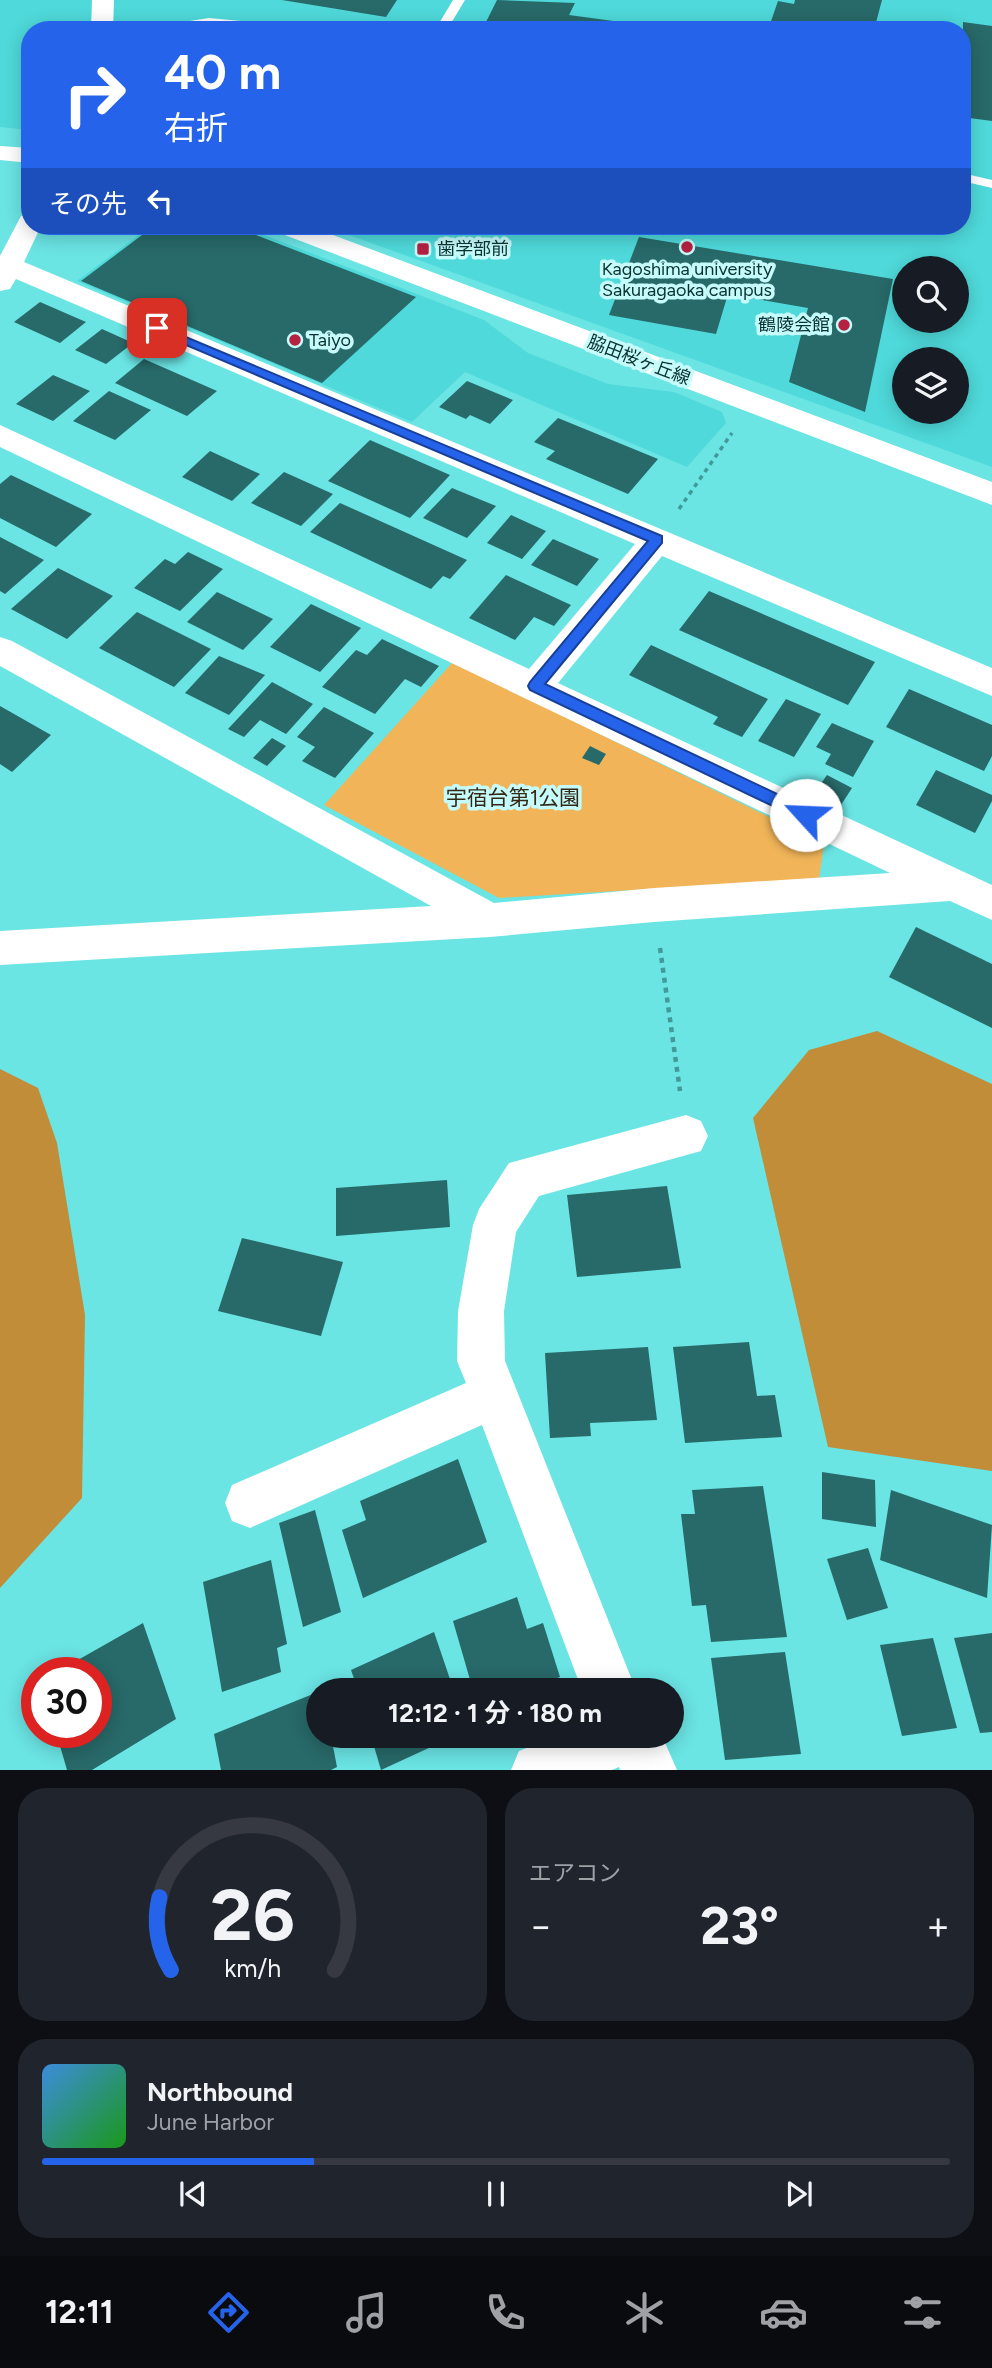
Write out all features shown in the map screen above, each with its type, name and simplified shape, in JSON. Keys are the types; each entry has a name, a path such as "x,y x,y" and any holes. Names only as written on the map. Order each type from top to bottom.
{"street":[{"path":"102,21 103,0"},
{"path":"0,153 21,155"},
{"path":"24,235 4,274 657,540 992,682"},
{"name":"脇田桜ヶ丘線","path":"310,235 992,494"},
{"path":"0,435 992,903"},
{"path":"535,686 657,540"},
{"path":"0,650 490,920"},
{"path":"8,942 490,920 654,905 954,885"},
{"path":"604,1678 481,1362 481,1311 495,1225 525,1178 686,1136"},
{"path":"250,1503 494,1395"},
{"path":"538,1769 597,1748"},
{"path":"637,1748 650,1769"}],"lane":[{"path":"446,21 459,0"},
{"path":"971,179 992,184"}],"path":[{"path":"657,540 753,404"},
{"path":"654,905 686,1136"}],"shaded area":[{"name":"Kagoshima university Sakuragaoka campus","path":"0,0 992,0 992,467 349,235 971,235 971,21 21,21 21,129 0,127"},
{"path":"139,235 264,235 484,320 528,353 608,384 674,392 722,412 726,423 687,467 465,372 412,422 77,281"},
{"path":"877,1031 992,1084 992,1471 828,1447 753,1118 809,1050"},
{"path":"0,1069 38,1088 57,1143 85,1315 82,1498 0,1588"}],"green space":[{"name":"宇宿台第1公園","path":"453,662 824,844 819,879 499,898 324,805"}],"building":[{"path":"282,0 397,0 386,17"},
{"path":"497,0 575,3 569,15 613,21 486,21"},
{"path":"795,0 882,0 876,21 771,21 778,1 794,4"},
{"path":"971,23 992,26 992,121 971,118"},
{"name":"Taiyo","path":"142,235 256,235 416,297 322,383 81,281"},
{"name":"鶴陵会館","path":"639,237 892,279 865,412 789,382 808,308 728,294 716,334 609,315"},
{"path":"40,302 86,322 60,343 14,322"},
{"path":"102,329 133,343 106,364 75,350"},
{"path":"144,359 217,391 187,416 115,383"},
{"path":"53,375 90,391 53,421 16,404"},
{"path":"467,381 513,400 490,424 470,415 466,419 439,407"},
{"path":"109,391 151,410 115,440 73,421"},
{"path":"558,418 658,459 628,494 546,459 555,451 534,442"},
{"path":"370,440 450,475 410,518 328,481"},
{"path":"210,451 260,474 232,501 182,477"},
{"path":"284,472 333,494 301,526 251,503"},
{"path":"11,475 92,514 56,547 0,518 0,484"},
{"path":"452,488 496,506 467,538 423,518"},
{"path":"340,503 467,560 450,579 443,576 431,589 310,532"},
{"path":"511,515 546,531 522,559 487,543"},
{"path":"0,537 44,560 5,594 0,591"},
{"path":"553,539 599,559 577,586 531,565"},
{"path":"188,552 223,569 180,611 134,588 165,559 175,564"},
{"path":"58,568 113,596 67,639 11,609"},
{"path":"506,575 571,605 554,626 534,617 515,640 469,618"},
{"path":"709,591 875,662 848,705 679,630"},
{"path":"217,592 273,619 243,650 187,622"},
{"path":"311,604 361,628 320,672 270,647"},
{"path":"137,612 211,649 174,687 99,648"},
{"path":"382,639 439,666 421,687 405,679 375,714 322,687 356,650 367,655"},
{"path":"651,645 768,699 742,737 713,724 718,717 629,675"},
{"path":"219,656 265,675 229,715 185,693"},
{"path":"272,682 313,704 286,734 260,720 244,737 228,729"},
{"path":"909,689 992,725 992,756 984,771 886,727"},
{"path":"786,699 821,714 794,757 758,741"},
{"path":"0,706 51,735 12,772 0,764"},
{"path":"324,707 374,733 335,778 302,761 315,747 297,737"},
{"path":"832,723 874,741 853,777 825,764 831,754 816,747"},
{"path":"272,738 286,746 267,766 253,758"},
{"path":"590,746 606,754 599,765 582,758"},
{"path":"936,770 992,795 992,801 975,833 916,805"},
{"path":"827,775 852,788 841,805 815,792"},
{"path":"916,927 992,964 992,1028 889,977"},
{"path":"447,1180 450,1227 336,1236 336,1188"},
{"path":"667,1186 681,1268 577,1277 567,1195"},
{"path":"242,1238 343,1262 321,1336 218,1311"},
{"path":"749,1342 757,1396 775,1395 782,1437 685,1443 673,1347"},
{"path":"648,1347 657,1420 590,1423 591,1436 550,1438 545,1353"},
{"path":"458,1459 487,1542 363,1598 342,1530 366,1520 360,1501"},
{"path":"822,1472 875,1480 876,1527 822,1519"},
{"path":"763,1486 787,1637 711,1642 706,1605 692,1606 681,1514 695,1514 692,1490"},
{"path":"891,1490 992,1525 987,1598 880,1560"},
{"path":"315,1510 341,1612 303,1627 279,1523"},
{"path":"868,1548 888,1608 847,1620 827,1559"},
{"path":"271,1560 287,1644 277,1648 281,1672 222,1692 203,1582"},
{"path":"517,1597 527,1629 543,1623 560,1677 470,1678 453,1621"},
{"path":"143,1623 176,1719 92,1770 67,1770 61,1748 112,1748 112,1657 83,1657"},
{"path":"434,1632 450,1678 354,1678 351,1670"},
{"path":"992,1633 992,1732 980,1733 954,1638"},
{"path":"933,1638 957,1728 902,1736 880,1645"},
{"path":"785,1652 801,1754 725,1760 711,1658"},
{"path":"306,1697 306,1748 333,1748 337,1767 331,1770 221,1770 214,1734"},
{"path":"375,1748 429,1748 381,1770"}],"place":[{"name":"Kagoshima university Sakuragaoka campus","path":"687,247"},
{"name":"歯学部前","path":"423,249"},
{"name":"鶴陵会館","path":"844,325"},
{"name":"Taiyo","path":"295,340"}],"route":[{"path":"157,328 657,540 535,686 806,815"}]}
